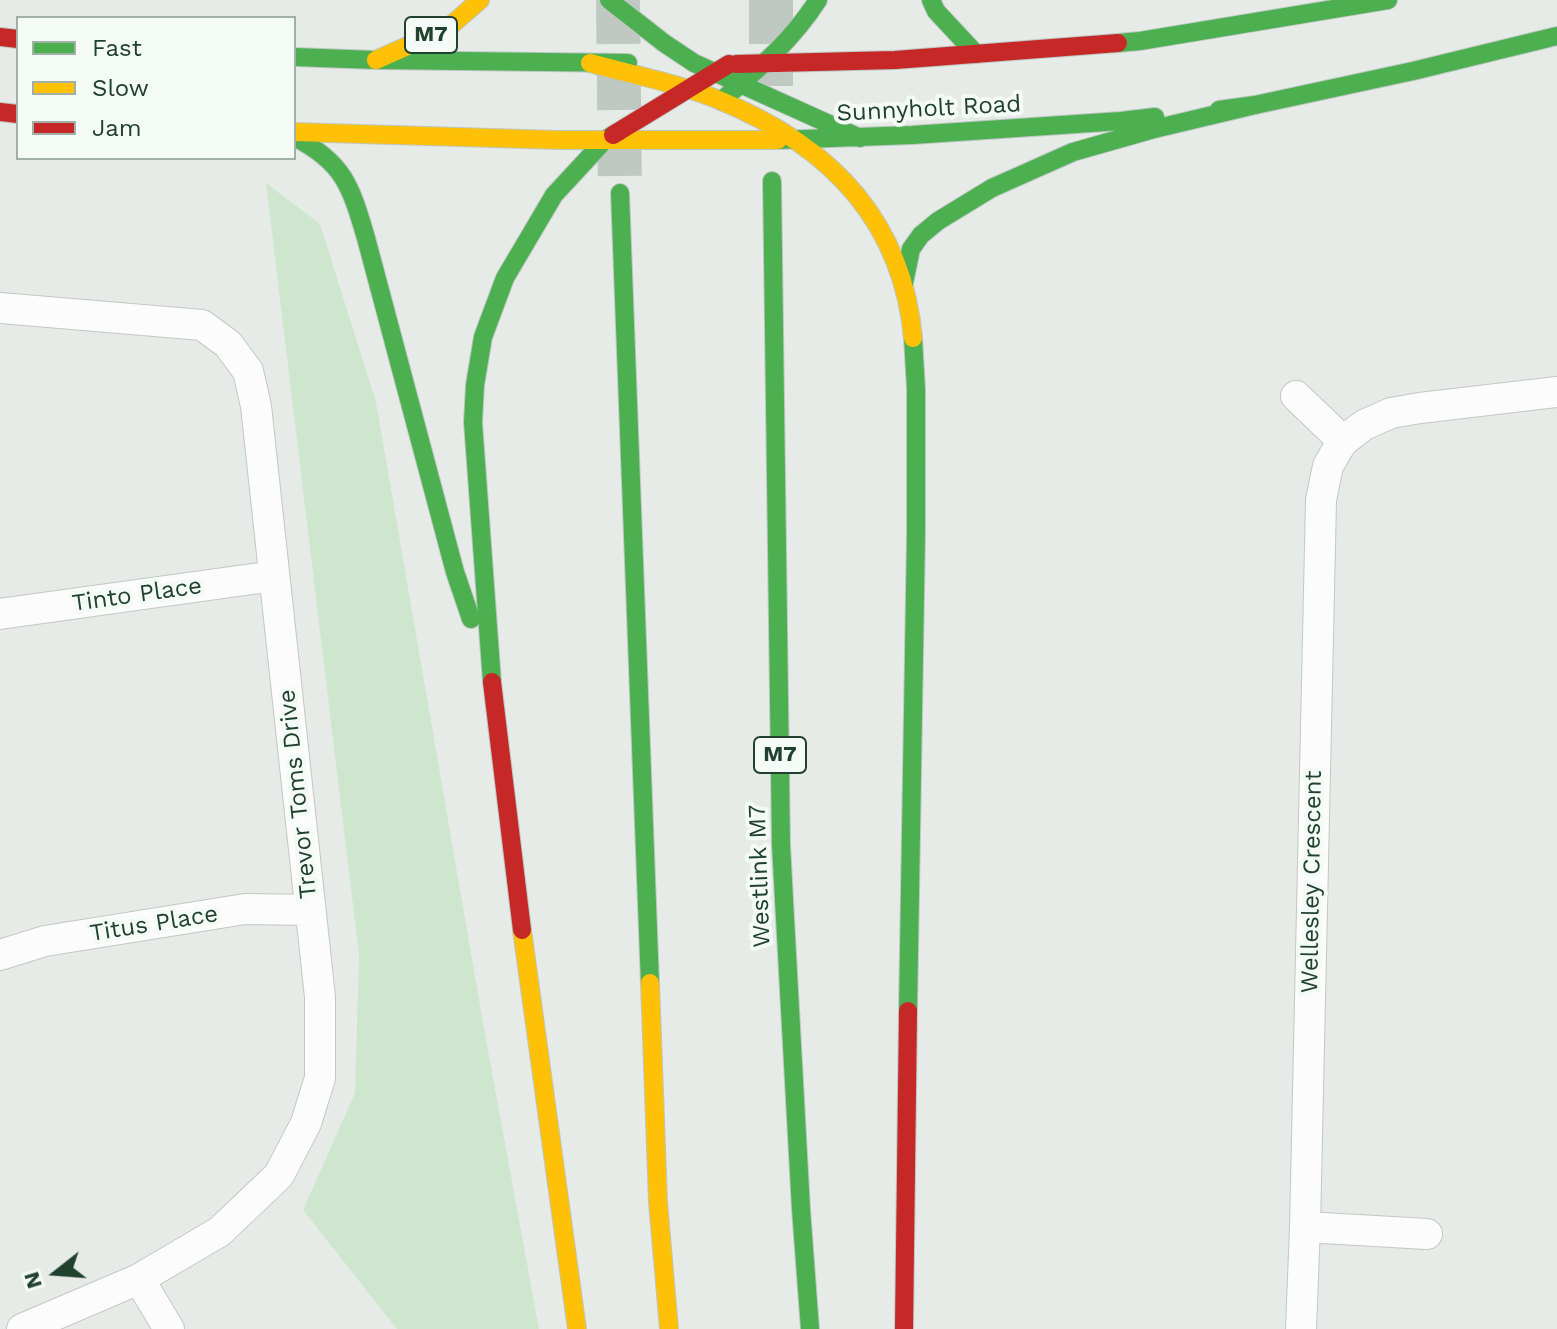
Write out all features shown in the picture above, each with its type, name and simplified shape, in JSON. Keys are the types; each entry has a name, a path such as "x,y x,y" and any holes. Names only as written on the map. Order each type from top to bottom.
{"main road":[{"name":"M7","path":"376,60 448,28 480,0"},
{"path":"609,0 694,63"},
{"path":"652,139 720,101 789,42 818,0"},
{"path":"931,0 936,11 976,54"},
{"name":"Sunnyholt Road","path":"722,69 765,63 895,60 1140,41 1388,0"},
{"name":"Sunnyholt Road","path":"296,135 796,140 1121,121 1255,105 1557,36"},
{"path":"296,57 694,63 722,69 741,83 860,138"},
{"path":"590,63 689,89 758,118 796,140 840,176 871,216 890,247 904,283 911,326 916,408 904,1329"},
{"path":"577,1329 519,909 492,682 473,422 475,385 483,337 505,278 554,195 605,140 722,69"},
{"path":"904,283 911,249 921,235 992,188 1073,152 1255,105"},
{"path":"296,136 337,167 351,192 455,572 492,682"},
{"name":"Westlink M7","path":"772,181 781,845 810,1329"},
{"path":"620,193 658,1202 669,1329"}],"street":[{"name":"Trevor Toms Drive","path":"0,308 202,325 228,344 248,371 256,406 320,997 320,1078 306,1123 279,1175 219,1232 139,1279 22,1329"},
{"path":"1296,396 1343,441 1364,425 1391,413 1557,392"},
{"name":"Wellesley Crescent","path":"1301,1329 1321,500 1328,466 1343,441"},
{"name":"Tinto Place","path":"0,614 274,576"},
{"name":"Titus Place","path":"0,955 45,941 245,909 310,910"},
{"path":"1305,1227 1427,1234"},
{"path":"139,1279 169,1329"}],"green space":[{"path":"266,183 320,224 376,402 539,1329 397,1329 303,1210 355,1093 359,955"}],"tunnel":[{"path":"618,0 620,193"},
{"path":"771,0 771,86"}],"traffic: fast":[{"path":"609,0 694,63 860,138"},
{"path":"721,101 785,42 818,0"},
{"path":"931,0 936,11 976,54"},
{"path":"1118,43 1388,0"},
{"path":"1219,110 1413,71 1557,36"},
{"path":"296,57 628,63"},
{"path":"904,283 911,249 921,235 992,188 1073,152 1255,105"},
{"path":"778,140 912,135 1155,117"},
{"path":"492,682 473,422 483,337 505,278 554,195 613,135"},
{"path":"296,138 335,166 350,190 366,238 455,572 471,619"},
{"path":"772,181 781,845 810,1329"},
{"path":"620,193 650,983"},
{"path":"908,1011 916,534 913,338"}],"traffic: slow":[{"path":"376,60 448,28 480,0"},
{"path":"590,63 672,84 719,100 758,118 825,163 852,190 875,222 893,256 906,295 913,338"},
{"path":"296,132 558,140 778,140"},
{"path":"522,930 577,1329"},
{"path":"650,983 658,1202 669,1329"}],"traffic: jam":[{"path":"0,37 16,39"},
{"path":"736,64 895,60 1118,43"},
{"path":"613,135 729,64"},
{"path":"0,112 16,114"},
{"path":"492,682 522,930"},
{"path":"904,1329 908,1011"}]}
